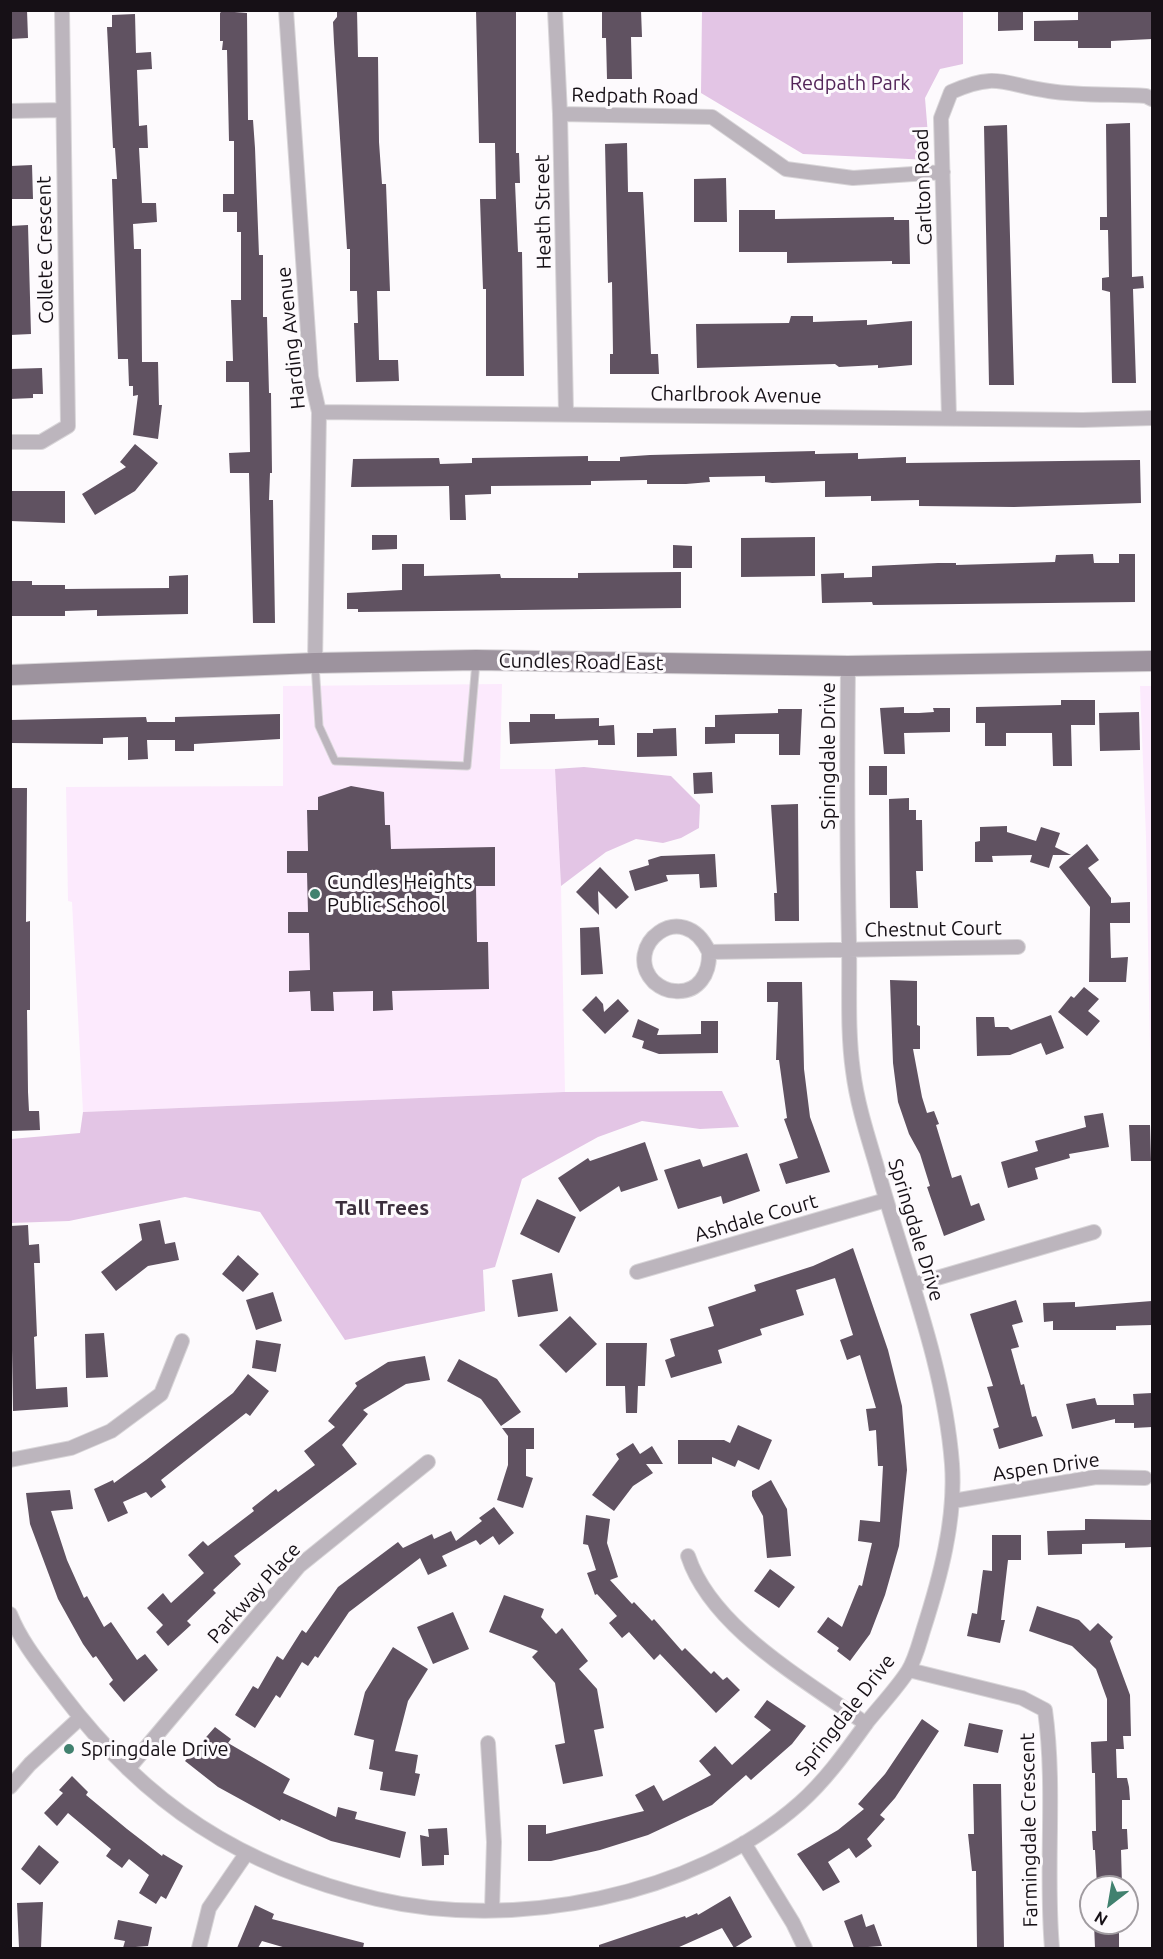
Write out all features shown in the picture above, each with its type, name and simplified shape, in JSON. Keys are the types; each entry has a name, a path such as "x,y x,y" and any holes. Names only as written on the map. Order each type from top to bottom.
{"main road":[{"name":"Cundles Road East","path":"10,675 315,663 476,660 848,666 1152,662"}],"street":[{"name":"Collete Crescent","path":"10,442 41,442 68,426 62,10"},
{"name":"Harding Avenue","path":"286,10 311,377 319,412 315,663"},
{"name":"Heath Street","path":"555,10 560,114 566,412"},
{"name":"Carlton Road","path":"949,418 941,118 951,92 976,81 1009,81 1049,91 1146,96 1152,99"},
{"path":"10,111 62,110"},
{"name":"Redpath Road","path":"560,114 712,117 786,169 853,178 943,172"},
{"name":"Charlbrook Avenue","path":"319,412 1152,418"},
{"name":"Springdale Drive","path":"10,1614 19,1636 80,1718 128,1769 178,1813 246,1854 324,1885 382,1900 448,1909 492,1910 536,1908 598,1898 692,1870 744,1843 800,1802 834,1768 909,1670 934,1597 953,1501 946,1418 913,1285 886,1200 854,1077 846,828 848,666"},
{"path":"681,926 693,930 704,939 709,952 707,973 689,990 677,992 658,985 651,978 645,963 646,950 651,939 657,932 670,927 681,926"},
{"name":"Chestnut Court","path":"709,952 1018,947"},
{"name":"Ashdale Court","path":"637,1272 886,1200"},
{"path":"913,1285 1094,1232"},
{"path":"10,1460 72,1448 111,1431 161,1394 182,1341"},
{"name":"Parkway Place","path":"128,1769 299,1566 428,1462"},
{"name":"Aspen Drive","path":"953,1501 1096,1477 1145,1478"},
{"path":"688,1556 693,1571 720,1611 764,1650 866,1724"},
{"name":"Farmingdale Crescent","path":"909,1670 1022,1698 1045,1710 1050,1742 1049,1918 1052,1948"},
{"path":"10,1787 30,1764 80,1718"},
{"path":"488,1743 494,1842 492,1910"},
{"path":"744,1843 793,1923 805,1948"},
{"path":"199,1948 210,1908 246,1854"}],"lane":[{"path":"315,663 319,726 335,761 467,765 476,660"}],"shaded area":[{"name":"Cundles Heights Public School","path":"502,684 500,769 555,769 561,886 565,1092 83,1112 72,902 68,901 66,787 283,786 283,686"},
{"path":"1140,686 1152,686 1152,1157 1146,837"}],"green space":[{"name":"Redpath Park","path":"702,11 963,11 963,64 940,69 925,98 930,160 803,154 701,93"},
{"path":"584,767 671,776 700,805 699,828 681,838 663,843 636,839 606,852 561,886 555,769"},
{"path":"722,1091 739,1127 700,1129 642,1121 598,1137 522,1179 495,1267 483,1270 485,1311 345,1340 260,1212 185,1197 69,1221 11,1223 11,1139 80,1133 83,1112 564,1092"}],"building":[{"path":"10,10 27,10 28,38 10,39"},
{"path":"337,10 357,10 358,57 378,57 379,142 382,184 386,184 390,291 377,291 379,360 398,360 399,381 356,382 354,323 358,323 357,291 350,291 350,249 347,249 333,22 337,17"},
{"path":"476,10 516,10 516,153 519,153 520,183 515,183 518,252 522,252 524,376 486,376 486,289 483,289 480,199 496,199 495,143 479,143"},
{"path":"602,10 641,10 642,37 631,37 632,79 607,79 606,38 602,38"},
{"path":"998,10 1023,10 1023,30 998,31"},
{"path":"1078,10 1152,10 1152,39 1111,41 1111,48 1078,48 1078,41 1034,41 1034,21 1078,20"},
{"path":"222,11 247,13 248,120 253,120 259,255 263,255 263,317 267,317 269,393 271,393 272,473 270,473 269,500 273,500 275,623 253,623 249,473 230,473 229,453 250,452 249,382 226,382 226,361 233,361 231,300 241,300 241,232 237,232 237,212 223,212 223,194 234,194 234,141 229,141 227,50 222,50 223,41 220,41 220,13"},
{"path":"135,14 136,53 151,52 152,69 137,70 139,126 147,125 148,148 139,148 142,203 156,203 157,222 133,224 134,249 141,249 142,362 158,362 159,405 162,405 158,439 133,435 138,395 133,396 133,386 129,386 128,359 118,359 112,179 117,179 115,148 113,148 107,27 112,27 112,15"},
{"path":"1130,123 1132,277 1143,276 1144,288 1133,289 1136,383 1112,383 1110,292 1102,290 1102,278 1109,277 1108,230 1100,230 1100,217 1107,217 1106,124"},
{"path":"1007,125 1014,385 989,385 984,126"},
{"path":"627,143 628,192 643,192 651,354 658,354 659,374 610,374 610,354 613,354 612,282 608,283 605,144"},
{"path":"32,165 33,199 10,199 10,166"},
{"path":"726,178 727,222 694,222 694,179"},
{"path":"739,210 775,210 775,219 894,217 894,220 909,220 910,264 892,264 892,261 787,263 787,252 739,252"},
{"path":"28,225 31,334 10,335 10,226"},
{"path":"791,316 813,316 813,322 867,320 867,325 912,321 912,365 878,368 878,365 839,367 835,364 697,368 696,324 789,323"},
{"path":"42,368 43,394 33,394 33,398 10,399 10,369"},
{"path":"135,444 158,463 135,491 95,515 82,494 126,467 120,462"},
{"path":"815,451 815,454 858,453 858,459 906,457 906,463 1140,460 1141,503 1014,507 919,506 919,500 871,501 871,496 825,497 825,481 772,483 765,482 765,476 709,477 710,482 686,484 647,484 647,480 591,481 591,485 491,486 491,494 465,495 466,520 450,520 449,486 351,487 353,459 439,458 440,464 472,463 472,458 588,456 588,461 620,461 620,457 650,455"},
{"path":"10,491 65,491 65,523 10,521"},
{"path":"372,535 397,535 397,549 372,550"},
{"path":"815,537 815,576 741,577 741,538"},
{"path":"673,545 692,546 692,568 673,568"},
{"path":"1093,554 1094,563 1119,563 1119,554 1135,554 1135,602 873,605 872,602 822,603 821,574 844,573 844,578 872,577 872,566 1055,562 1056,555"},
{"path":"402,564 424,564 424,576 500,574 501,578 578,578 578,573 681,572 681,608 358,612 358,609 347,609 347,593 402,590"},
{"path":"188,575 188,614 97,616 97,610 65,611 65,616 10,616 10,581 32,581 32,585 65,585 65,589 169,588 169,576"},
{"path":"1061,700 1095,700 1095,725 1071,725 1072,766 1053,766 1052,733 1006,733 1006,746 985,746 985,723 976,723 976,707 1061,705"},
{"path":"904,707 904,713 934,712 933,708 950,708 950,732 904,733 905,754 884,754 880,708"},
{"path":"778,709 802,709 800,755 779,755 779,734 735,734 735,743 705,744 705,727 715,727 715,715 778,713"},
{"path":"1139,712 1140,750 1100,751 1099,713"},
{"path":"280,714 280,739 194,744 194,751 175,751 175,740 147,740 148,759 128,760 128,737 103,738 103,744 10,743 10,720 146,717 147,722 175,722 175,717"},
{"path":"530,714 555,714 555,719 599,718 599,726 614,725 615,745 598,745 598,740 510,744 509,722 530,722"},
{"path":"676,728 677,756 637,757 637,733 653,733 653,729"},
{"path":"869,766 887,766 887,795 869,795"},
{"path":"712,772 713,793 694,794 693,773"},
{"path":"351,786 384,792 385,825 390,825 391,849 495,847 495,886 476,886 477,942 488,942 489,989 392,991 393,1010 373,1011 373,991 333,992 334,1011 311,1011 310,991 289,992 289,971 310,970 309,933 288,933 288,912 308,912 307,873 287,873 287,851 308,851 307,810 318,810 318,797"},
{"path":"10,788 27,788 26,922 30,921 30,1010 27,1010 28,1092 29,1111 39,1111 40,1130 10,1131"},
{"path":"909,798 909,810 916,810 916,820 922,820 923,871 916,871 918,908 890,908 889,799"},
{"path":"798,804 799,921 775,921 774,893 777,893 771,805"},
{"path":"1007,826 1007,832 1036,841 1041,827 1060,833 1055,847 1071,855 1053,855 1049,868 1030,862 1032,855 992,856 993,862 975,862 975,842 980,841 980,827"},
{"path":"1087,844 1099,860 1088,868 1111,898 1111,903 1130,902 1130,923 1110,923 1111,958 1128,957 1126,982 1089,982 1090,907 1059,867"},
{"path":"715,854 717,887 700,888 699,874 666,875 668,881 635,891 629,871 649,865 648,860 661,856"},
{"path":"600,867 629,897 616,909 598,891 599,915 576,892"},
{"path":"599,927 603,974 581,975 580,928"},
{"path":"890,980 917,981 917,1025 920,1026 920,1049 913,1049 922,1097 927,1113 934,1111 939,1124 936,1125 952,1178 961,1175 971,1206 979,1203 985,1220 944,1236 927,1187 930,1186 920,1154 909,1134 898,1102 893,1063"},
{"path":"767,982 802,982 804,1069 810,1117 830,1172 786,1184 779,1164 798,1158 784,1119 787,1118 779,1060 776,1060 778,1002 767,1002"},
{"path":"1084,987 1099,999 1088,1011 1100,1021 1087,1036 1058,1012 1071,996 1074,998"},
{"path":"596,996 603,1004 604,1012 618,999 629,1011 605,1034 582,1010"},
{"path":"1051,1015 1064,1048 1046,1055 1041,1043 1010,1055 977,1056 976,1017 994,1017 995,1027 1008,1027 1011,1030"},
{"path":"638,1019 659,1029 657,1035 701,1034 701,1021 718,1021 718,1053 659,1054 642,1048 644,1041 632,1037"},
{"path":"1103,1113 1109,1147 1069,1154 1070,1158 1035,1168 1038,1179 1008,1188 1001,1162 1038,1151 1035,1141 1086,1127 1084,1116"},
{"path":"1129,1125 1150,1125 1151,1161 1131,1161"},
{"path":"645,1142 658,1180 621,1192 619,1186 580,1212 558,1178 588,1158 590,1161"},
{"path":"747,1153 760,1191 723,1204 721,1196 678,1209 664,1170 700,1159 703,1167"},
{"path":"537,1199 576,1217 559,1253 520,1234"},
{"path":"160,1220 165,1244 175,1242 179,1260 148,1266 116,1291 101,1272 142,1240 139,1224"},
{"path":"28,1225 29,1245 39,1244 40,1263 34,1263 37,1336 34,1337 36,1389 67,1387 68,1407 13,1411 10,1226"},
{"path":"853,1248 888,1350 902,1406 907,1470 899,1546 885,1595 870,1634 850,1661 837,1651 839,1648 817,1632 828,1617 842,1627 859,1585 862,1586 872,1543 858,1541 860,1520 880,1522 883,1466 878,1466 876,1430 869,1431 866,1409 876,1408 860,1355 847,1360 840,1340 853,1335 835,1278 796,1290 804,1315 760,1329 762,1335 718,1350 722,1363 671,1378 665,1360 675,1356 670,1339 714,1326 708,1307 756,1291 754,1285 813,1266"},
{"path":"238,1255 259,1274 243,1292 222,1274"},
{"path":"552,1273 558,1311 518,1317 512,1280"},
{"path":"273,1292 282,1321 256,1330 246,1300"},
{"path":"1016,1300 1023,1322 1012,1325 1019,1347 1011,1349 1021,1385 1024,1384 1032,1417 1036,1416 1043,1436 999,1449 993,1429 999,1427 987,1387 993,1386 970,1314"},
{"path":"1152,1301 1152,1325 1116,1326 1116,1330 1053,1330 1053,1321 1044,1322 1043,1303 1075,1302 1075,1307"},
{"path":"570,1316 597,1344 566,1373 539,1345"},
{"path":"104,1333 108,1377 86,1378 85,1334"},
{"path":"256,1340 281,1344 276,1372 252,1368"},
{"path":"606,1343 647,1343 645,1386 638,1386 637,1413 626,1413 625,1386 606,1386"},
{"path":"425,1356 430,1380 406,1384 363,1410 368,1414 342,1445 357,1464 234,1556 241,1564 213,1590 216,1593 187,1621 191,1625 168,1646 156,1632 163,1625 147,1608 163,1593 171,1603 204,1573 188,1555 203,1541 208,1546 254,1511 252,1508 276,1489 278,1492 315,1465 304,1451 335,1427 328,1421 357,1386 355,1383 388,1362"},
{"path":"459,1359 497,1379 521,1412 501,1426 481,1399 447,1381"},
{"path":"248,1374 269,1391 250,1416 246,1413 161,1480 166,1487 151,1498 146,1492 123,1502 128,1513 108,1522 94,1489 113,1480 114,1483 146,1460 233,1393"},
{"path":"1152,1393 1152,1427 1134,1428 1134,1423 1115,1423 1115,1419 1072,1429 1066,1404 1095,1398 1097,1405 1134,1405 1133,1394"},
{"path":"738,1425 772,1440 759,1470 738,1460 735,1467 712,1457 712,1464 678,1464 678,1440 724,1440 730,1443"},
{"path":"502,1428 534,1428 534,1449 526,1449 526,1476 533,1478 523,1508 497,1500 508,1465 508,1436"},
{"path":"633,1443 640,1454 652,1446 663,1464 646,1464 653,1473 633,1486 614,1511 592,1495 619,1459 616,1454"},
{"path":"771,1480 787,1509 791,1556 767,1558 763,1516 752,1496 752,1491"},
{"path":"70,1490 73,1509 51,1511 67,1560 84,1598 87,1596 104,1627 111,1622 137,1660 145,1654 158,1670 124,1702 109,1684 113,1680 96,1656 93,1658 83,1644 58,1599 30,1524 26,1493"},
{"path":"494,1507 514,1533 499,1545 493,1536 480,1545 476,1540 442,1556 447,1566 428,1575 420,1558 349,1612 318,1658 315,1656 308,1666 302,1662 280,1698 276,1695 255,1728 235,1715 253,1686 258,1689 277,1656 283,1660 302,1630 306,1633 338,1587 398,1542 403,1548 432,1534 434,1539 451,1531 456,1541 482,1521 479,1518"},
{"path":"586,1515 610,1519 607,1543 618,1577 610,1580 632,1604 634,1602 652,1621 654,1619 682,1651 685,1648 711,1674 714,1671 723,1680 727,1677 740,1690 716,1713 660,1654 654,1660 629,1632 622,1638 609,1623 617,1616 597,1594 595,1595 587,1573 596,1570 588,1545 583,1544"},
{"path":"1085,1519 1152,1520 1152,1547 1125,1548 1125,1543 1082,1544 1082,1554 1048,1555 1047,1531 1085,1530"},
{"path":"992,1535 1021,1535 1021,1560 1008,1560 1001,1620 1005,1620 1000,1643 967,1636 972,1613 977,1614 983,1570 992,1571"},
{"path":"770,1569 795,1587 779,1608 754,1591"},
{"path":"504,1595 544,1609 541,1617 556,1634 562,1628 588,1661 579,1669 597,1689 604,1728 594,1730 603,1776 563,1784 555,1745 565,1743 555,1683 532,1657 538,1651 489,1632"},
{"path":"1037,1606 1079,1620 1090,1631 1098,1623 1113,1637 1110,1641 1130,1695 1131,1736 1123,1736 1124,1749 1116,1749 1117,1778 1127,1778 1130,1800 1122,1800 1122,1829 1127,1829 1128,1849 1121,1850 1122,1875 1096,1875 1095,1850 1093,1850 1092,1831 1096,1831 1095,1773 1092,1773 1091,1742 1107,1741 1107,1699 1096,1669 1072,1646 1029,1631"},
{"path":"453,1612 469,1649 433,1664 417,1627"},
{"path":"393,1647 428,1669 408,1701 395,1751 418,1755 415,1773 420,1774 415,1796 380,1790 383,1772 369,1769 374,1740 354,1735 365,1692"},
{"path":"767,1700 806,1726 792,1744 751,1780 746,1775 712,1805 648,1835 600,1850 551,1861 528,1861 528,1825 546,1825 546,1834 644,1811 635,1795 654,1785 663,1801 711,1775 699,1761 715,1746 732,1765 771,1730 754,1717"},
{"path":"922,1719 939,1731 895,1798 880,1815 885,1819 867,1839 872,1846 856,1858 849,1848 828,1862 840,1882 823,1891 797,1854 838,1830 864,1809 858,1804 885,1774"},
{"path":"969,1723 1003,1730 998,1753 964,1746"},
{"path":"215,1727 231,1739 228,1743 290,1779 283,1793 336,1817 338,1807 357,1812 355,1819 406,1832 400,1858 331,1841 281,1819 280,1821 218,1787 185,1761"},
{"path":"72,1776 88,1792 86,1795 127,1829 162,1856 163,1854 183,1866 166,1899 161,1896 156,1904 139,1893 149,1875 129,1859 122,1868 106,1856 111,1849 68,1813 57,1826 44,1813 63,1793 59,1790"},
{"path":"973,1784 1001,1784 1004,1948 977,1948 976,1871 972,1871 968,1834 974,1834"},
{"path":"447,1828 449,1855 444,1855 444,1865 422,1866 420,1835 429,1837 428,1829"},
{"path":"39,1845 59,1862 40,1885 21,1869"},
{"path":"730,1896 752,1937 734,1948 722,1928 677,1948 599,1948 599,1945 685,1916 686,1918 697,1913 698,1915"},
{"path":"43,1902 41,1948 19,1948 17,1903"},
{"path":"255,1905 274,1914 272,1919 364,1943 363,1948 286,1948 262,1941 258,1948 237,1948"},
{"path":"862,1914 866,1927 874,1924 882,1946 854,1948 844,1921"},
{"path":"118,1920 152,1927 148,1946 123,1948 125,1941 114,1939"},
{"path":"1094,1935 1119,1935 1119,1948 1095,1948"}],"place":[{"name":"Cundles Heights Public School","path":"315,894"},
{"name":"Springdale Drive","path":"69,1749"}],"district":[{"name":"Tall Trees","path":"382,1208"}]}
